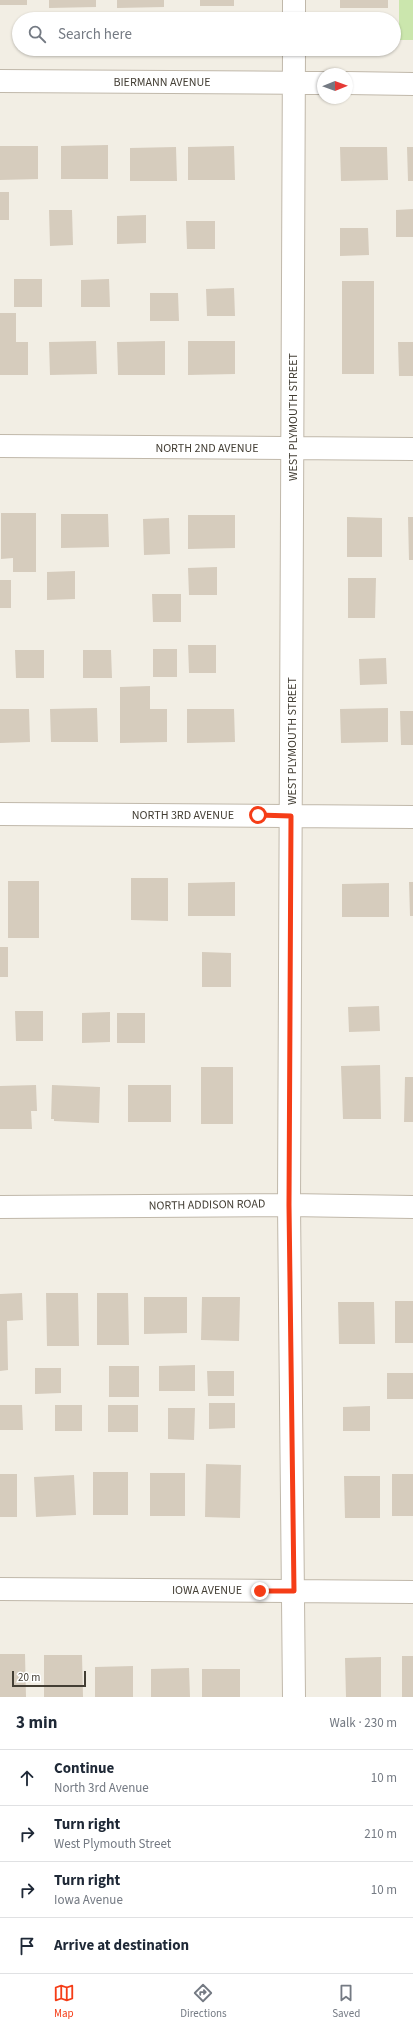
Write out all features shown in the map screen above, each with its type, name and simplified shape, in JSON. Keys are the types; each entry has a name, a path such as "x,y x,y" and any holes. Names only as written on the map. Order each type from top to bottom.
{"street":[{"path":"294,0 294,12"},
{"name":"WEST PLYMOUTH STREET","path":"294,56 289,1205 294,1697"},
{"name":"BIERMANN AVENUE","path":"0,81 317,83"},
{"path":"353,83 413,84"},
{"name":"NORTH 2ND AVENUE","path":"0,446 413,449"},
{"name":"NORTH 3RD AVENUE","path":"0,814 413,817"},
{"name":"NORTH ADDISON ROAD","path":"0,1207 289,1205 413,1207"},
{"name":"IOWA AVENUE","path":"0,1589 413,1592"}],"green space":[{"path":"399,0 413,0 413,40 401,40 401,12 399,12"}],"building":[{"path":"0,0 27,0 27,5 0,5"},
{"path":"49,0 96,0 96,7 49,8"},
{"path":"117,0 164,0 164,7 117,8"},
{"path":"200,0 234,0 234,6 200,6"},
{"path":"340,0 388,0 388,8 340,8"},
{"path":"108,145 108,179 61,179 61,146"},
{"path":"0,146 38,146 38,179 0,180"},
{"path":"234,146 235,180 188,180 188,147"},
{"path":"176,147 177,181 130,181 130,148"},
{"path":"340,147 387,147 388,180 341,181"},
{"path":"407,147 413,147 413,181 408,181"},
{"path":"0,192 9,192 9,220 0,220"},
{"path":"413,209 413,237 396,237 396,210"},
{"path":"49,210 72,210 73,245 50,246"},
{"path":"146,215 146,243 117,244 117,216"},
{"path":"186,221 215,221 215,249 187,249"},
{"path":"340,228 368,228 369,255 340,256"},
{"path":"14,279 42,279 42,307 14,307"},
{"path":"109,279 110,307 81,307 81,280"},
{"path":"342,281 374,281 374,374 342,374"},
{"path":"234,288 235,316 207,316 206,289"},
{"path":"150,293 178,293 179,321 150,321"},
{"path":"0,313 16,313 16,342 28,342 28,375 0,375"},
{"path":"96,341 97,374 50,375 49,342"},
{"path":"165,341 165,375 118,375 117,342"},
{"path":"188,341 235,341 235,374 188,375"},
{"path":"398,342 413,342 413,376 399,376"},
{"path":"1,513 36,513 36,572 13,572 13,558 1,559"},
{"path":"61,514 108,514 109,547 61,548"},
{"path":"188,515 235,515 235,548 188,549"},
{"path":"347,517 382,518 382,557 347,557"},
{"path":"408,517 413,517 413,560 409,560"},
{"path":"169,518 170,554 144,555 143,519"},
{"path":"217,567 217,595 189,595 188,568"},
{"path":"75,571 75,599 47,600 47,572"},
{"path":"348,578 376,578 375,618 348,618"},
{"path":"0,580 11,580 11,608 0,608"},
{"path":"152,594 181,594 181,622 153,622"},
{"path":"188,645 216,645 216,673 189,673"},
{"path":"153,649 177,649 177,677 153,677"},
{"path":"15,650 44,650 44,678 16,678"},
{"path":"83,650 111,650 112,678 83,678"},
{"path":"386,658 387,684 360,685 359,659"},
{"path":"150,686 150,709 167,709 167,742 120,743 120,687"},
{"path":"97,708 98,742 51,742 50,709"},
{"path":"388,708 388,742 341,743 340,709"},
{"path":"0,709 29,709 30,742 0,743"},
{"path":"187,709 234,709 235,742 187,743"},
{"path":"400,711 413,711 413,745 401,745"},
{"path":"131,878 168,878 168,921 131,920"},
{"path":"8,881 39,881 39,938 8,938"},
{"path":"235,882 235,916 188,916 188,883"},
{"path":"409,882 413,882 413,916 410,916"},
{"path":"389,883 389,917 342,917 342,884"},
{"path":"0,947 8,947 8,977 0,977"},
{"path":"202,952 231,953 231,987 202,987"},
{"path":"379,1006 380,1031 349,1032 348,1007"},
{"path":"15,1011 43,1011 43,1041 16,1041"},
{"path":"110,1012 110,1042 82,1043 82,1013"},
{"path":"117,1013 145,1013 145,1043 117,1043"},
{"path":"380,1065 381,1119 343,1119 341,1066"},
{"path":"201,1067 233,1067 233,1124 201,1124"},
{"path":"405,1077 413,1077 413,1122 404,1122"},
{"path":"36,1085 37,1111 31,1111 32,1129 0,1129 0,1086"},
{"path":"52,1085 100,1087 99,1123 54,1121 54,1119 51,1119"},
{"path":"128,1085 171,1085 171,1122 128,1122"},
{"path":"22,1293 23,1320 7,1321 8,1370 0,1371 0,1294"},
{"path":"46,1293 78,1293 79,1346 47,1346"},
{"path":"97,1293 128,1293 129,1345 97,1345"},
{"path":"144,1297 187,1297 187,1333 144,1334"},
{"path":"202,1297 240,1297 239,1341 201,1340"},
{"path":"395,1301 413,1301 413,1343 395,1343"},
{"path":"338,1302 374,1302 375,1344 339,1344"},
{"path":"195,1365 195,1391 159,1391 159,1366"},
{"path":"109,1366 139,1366 139,1397 109,1397"},
{"path":"35,1368 61,1368 61,1393 35,1394"},
{"path":"207,1371 234,1371 234,1396 208,1396"},
{"path":"387,1373 413,1373 413,1399 387,1399"},
{"path":"209,1403 235,1403 235,1428 209,1429"},
{"path":"0,1405 22,1405 23,1430 0,1430"},
{"path":"55,1405 82,1405 82,1431 55,1431"},
{"path":"108,1405 138,1405 138,1432 108,1432"},
{"path":"370,1406 370,1431 343,1431 343,1407"},
{"path":"168,1408 195,1408 194,1440 168,1439"},
{"path":"206,1464 241,1465 240,1518 205,1517"},
{"path":"93,1472 128,1472 128,1515 93,1515"},
{"path":"150,1473 185,1473 185,1516 150,1516"},
{"path":"0,1474 17,1474 17,1517 0,1517"},
{"path":"392,1474 413,1474 413,1516 392,1516"},
{"path":"74,1475 76,1515 36,1517 34,1477"},
{"path":"344,1476 380,1476 380,1518 345,1518"},
{"path":"0,1654 25,1654 26,1697 0,1697"},
{"path":"44,1655 82,1655 83,1697 44,1697"},
{"path":"402,1656 413,1656 413,1697 402,1697"},
{"path":"381,1657 381,1697 346,1697 345,1658"},
{"path":"133,1666 133,1697 95,1697 95,1667"},
{"path":"189,1668 190,1697 151,1697 151,1669"},
{"path":"202,1669 240,1669 240,1697 202,1697"}],"route":[{"path":"258,815 291,816 289,1205 294,1591 260,1591"}]}
